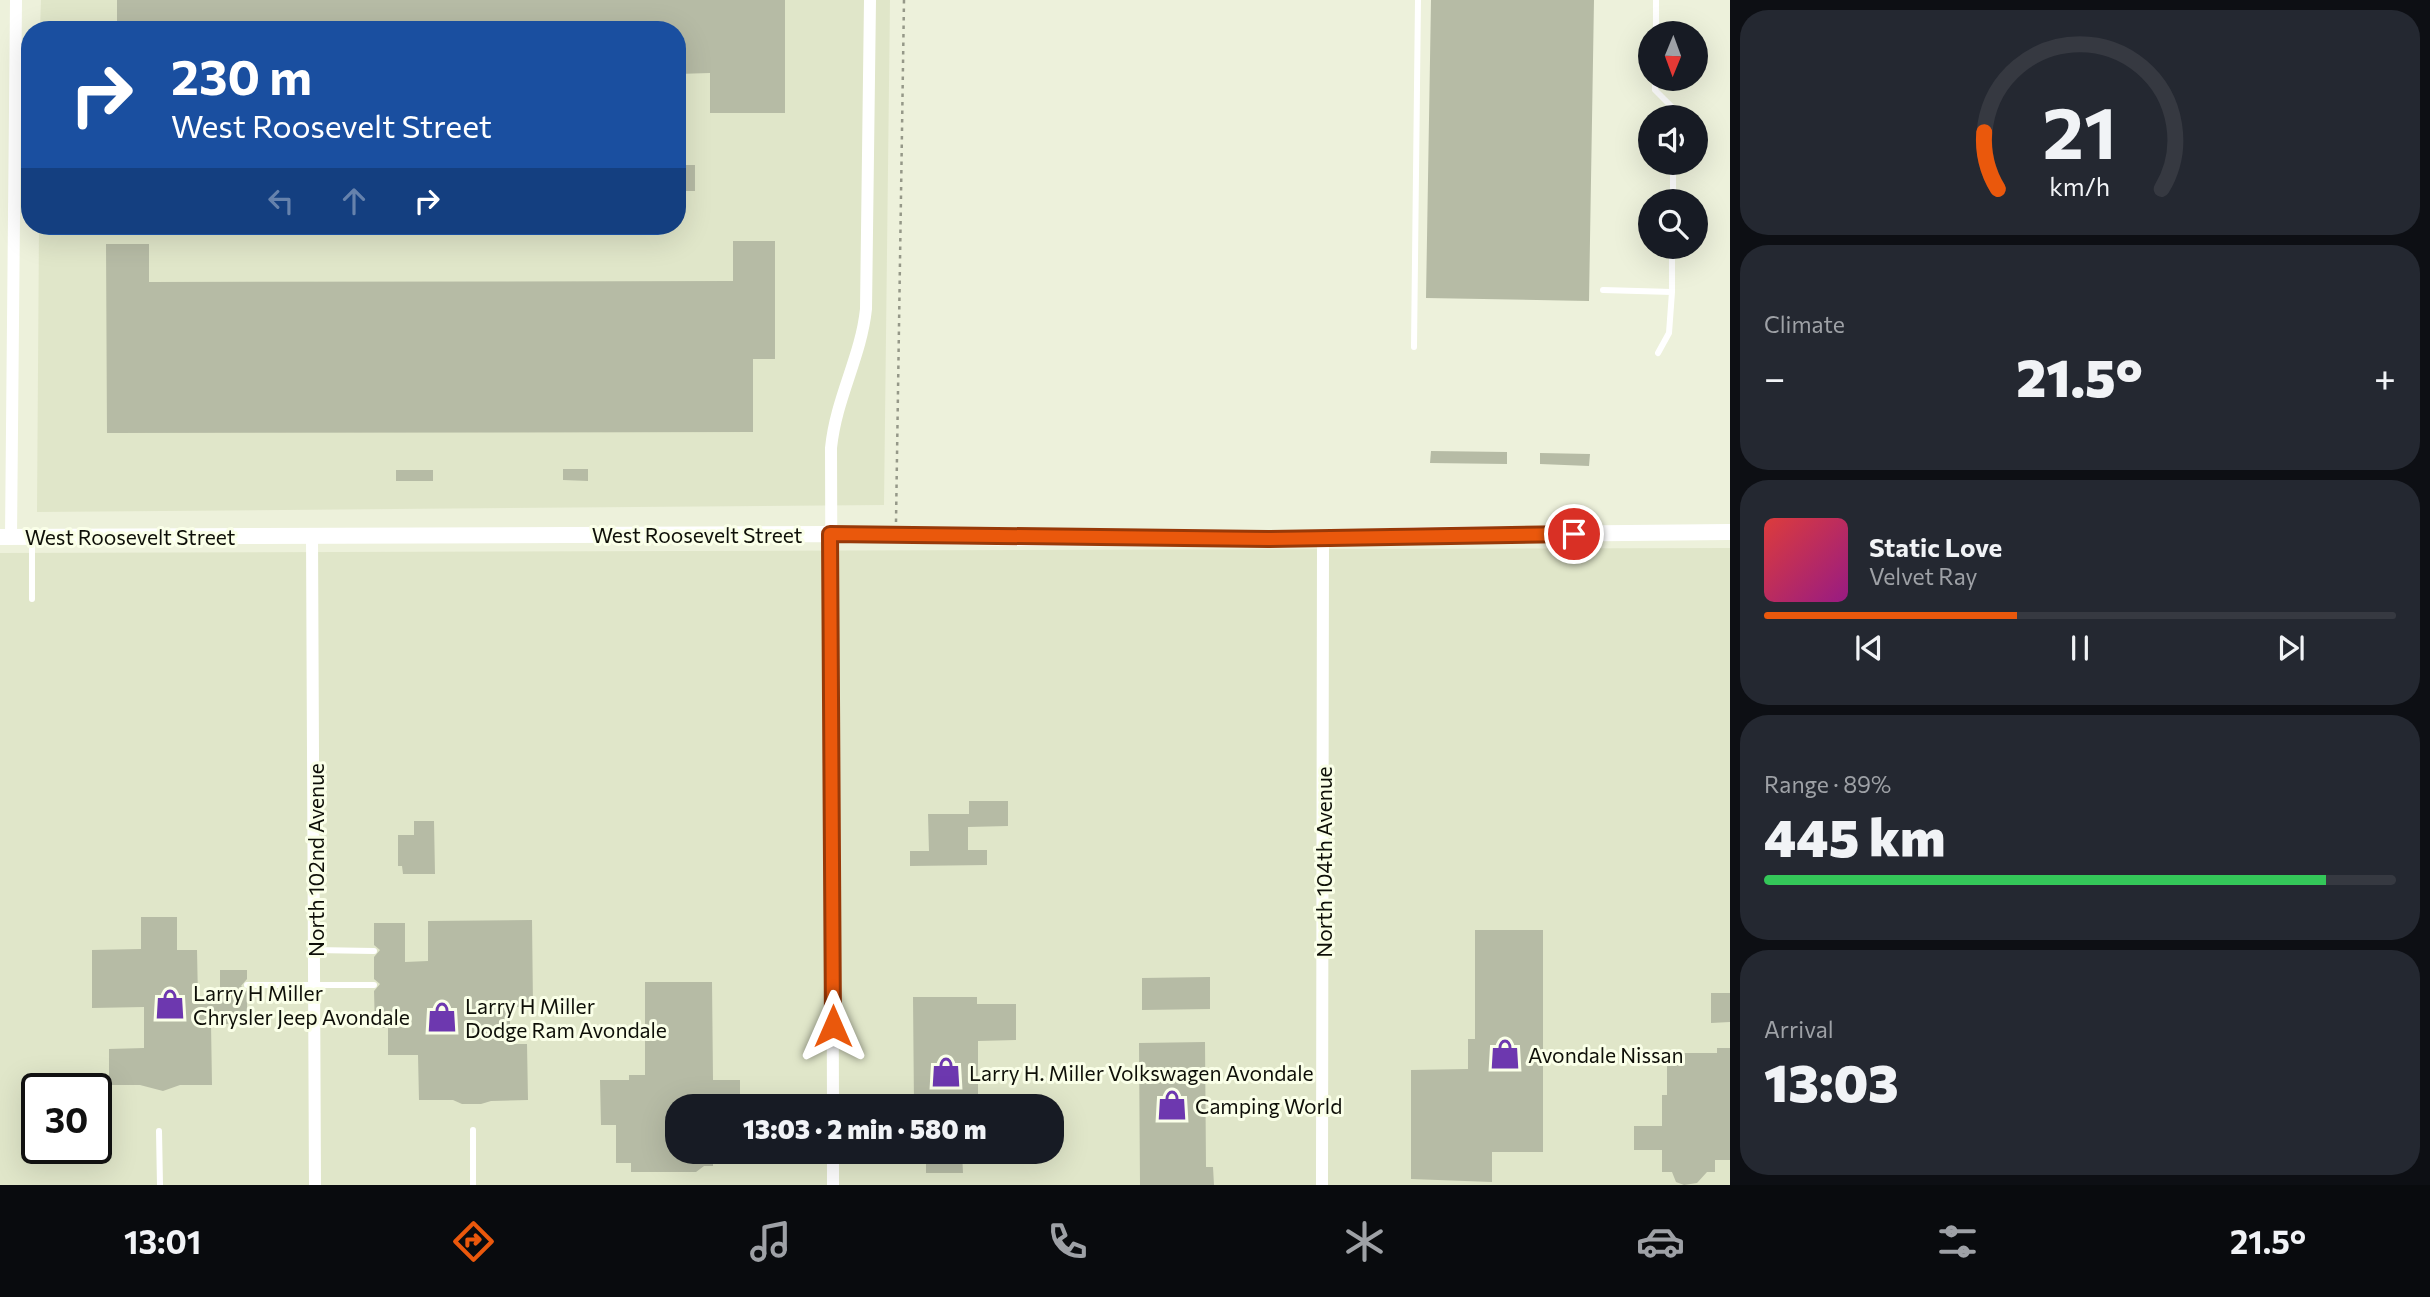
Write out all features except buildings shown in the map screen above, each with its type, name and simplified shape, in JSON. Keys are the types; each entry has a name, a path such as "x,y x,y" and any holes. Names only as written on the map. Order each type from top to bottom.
{"street":[{"path":"6,537 16,0"},
{"path":"833,1094 830,534 834,417 864,329 866,309 870,0"},
{"name":"West Roosevelt Street","path":"6,537 830,534 1323,539 1415,535 1730,532"},
{"name":"North 102nd Avenue","path":"312,536 315,1185"},
{"name":"North 104th Avenue","path":"1322,1185 1323,539"},
{"path":"833,1164 833,1185"}],"lane":[{"path":"1414,347 1418,0"},
{"path":"1656,0 1656,21"},
{"path":"1656,91 1671,105"},
{"path":"1658,353 1669,333 1672,259"},
{"path":"1603,290 1672,292"},
{"path":"32,537 32,599"},
{"path":"315,950 374,951"},
{"path":"247,985 374,985"},
{"path":"473,1130 473,1185"},
{"path":"159,1131 160,1185"}],"path":[{"path":"895,535 904,0"}],"shaded area":[{"path":"41,0 890,0 884,505 37,512 39,235 686,235 686,21 40,21"},
{"path":"1730,548 1730,1185 0,1185 0,553"}],"place":[{"name":"Larry H Miller Chrysler Jeep Avondale","path":"170,1004"},
{"name":"Larry H Miller Dodge Ram Avondale","path":"442,1017"},
{"name":"Avondale Nissan","path":"1505,1054"},
{"name":"Larry H. Miller Volkswagen Avondale","path":"946,1072"},
{"name":"Camping World","path":"1172,1105"}],"route":[{"path":"833,1026 830,534 1268,539 1574,534"}]}
